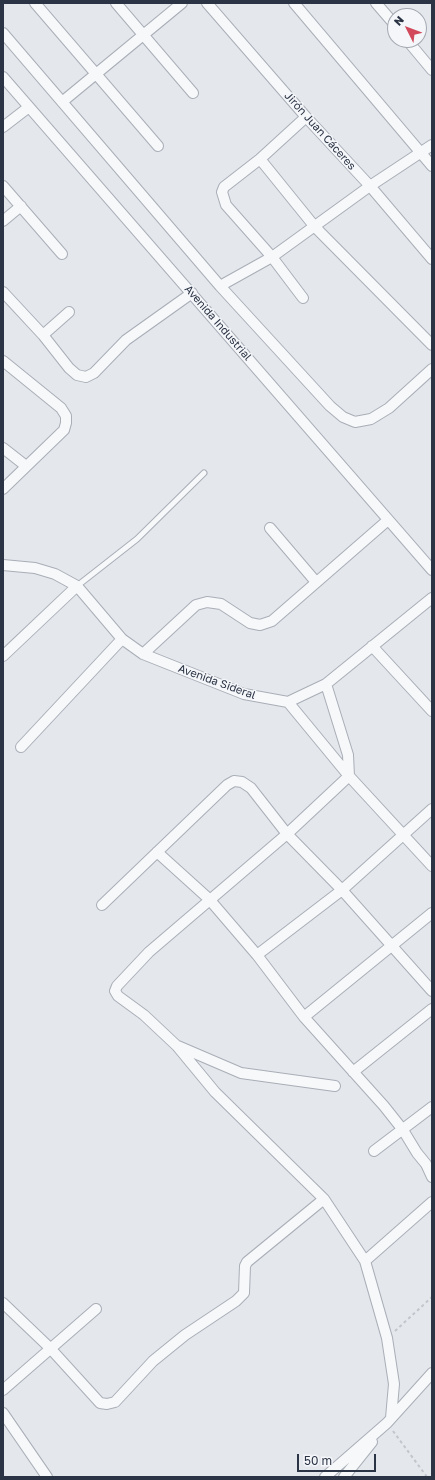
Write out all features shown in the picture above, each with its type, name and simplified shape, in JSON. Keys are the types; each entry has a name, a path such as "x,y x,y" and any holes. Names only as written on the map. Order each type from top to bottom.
{"street":[{"path":"35,3 158,146"},
{"path":"116,3 193,93"},
{"path":"62,102 182,3"},
{"name":"Jirón Juan Cáceres","path":"207,3 306,117 370,186 432,259"},
{"path":"294,3 432,166"},
{"path":"376,3 387,16"},
{"path":"3,33 220,286 330,406 343,417 355,422 372,419 388,408 432,369"},
{"path":"414,48 432,70"},
{"name":"Avenida Industrial","path":"3,77 432,570"},
{"path":"3,127 29,107"},
{"path":"304,298 272,257 226,205 223,198 224,187 260,158 306,117"},
{"path":"220,286 272,257 370,186 432,145"},
{"path":"260,158 315,227 432,345"},
{"path":"3,186 62,254"},
{"path":"3,221 21,206"},
{"path":"3,292 43,335 69,368 77,375 86,377 94,373 126,340 192,293"},
{"path":"43,335 69,312"},
{"path":"3,361 61,408 66,416 64,430 3,489"},
{"path":"3,448 26,466"},
{"path":"143,654 196,605 207,602 221,604 250,623 260,626 272,621 388,520"},
{"path":"270,528 316,582"},
{"name":"Avenida Sideral","path":"3,565 36,568 55,574 77,586 122,639 143,654 244,694 288,702"},
{"path":"3,656 77,586"},
{"path":"432,598 326,684 288,702 349,776 432,866"},
{"path":"21,747 122,639"},
{"path":"372,646 432,711"},
{"path":"326,684 348,756 349,776 287,834 209,899 149,952 117,986 115,991 118,996 144,1014 176,1046 214,1092 324,1199 365,1261 387,1338 394,1384 389,1420 344,1477"},
{"path":"102,905 227,785 234,781 242,782 251,788 287,834 342,890 432,991"},
{"path":"257,955 342,890 432,809"},
{"path":"157,852 209,899 257,955 304,1017 403,1130 417,1153 426,1164 432,1177"},
{"path":"304,1017 432,914"},
{"path":"353,1072 432,1009"},
{"path":"176,1046 241,1073 336,1086"},
{"path":"374,1151 432,1107"},
{"path":"3,1303 50,1348 100,1403 107,1404 115,1402 158,1356 185,1335 236,1301 244,1293 245,1266 247,1262 324,1199"},
{"path":"365,1261 432,1202"},
{"path":"3,1390 96,1309"},
{"path":"325,1477 389,1420 430,1377"},
{"path":"3,1413 47,1477"}],"lane":[{"path":"77,586 137,539 204,473"}],"path":[{"path":"387,1338 432,1297"},
{"path":"389,1420 427,1477"}]}
